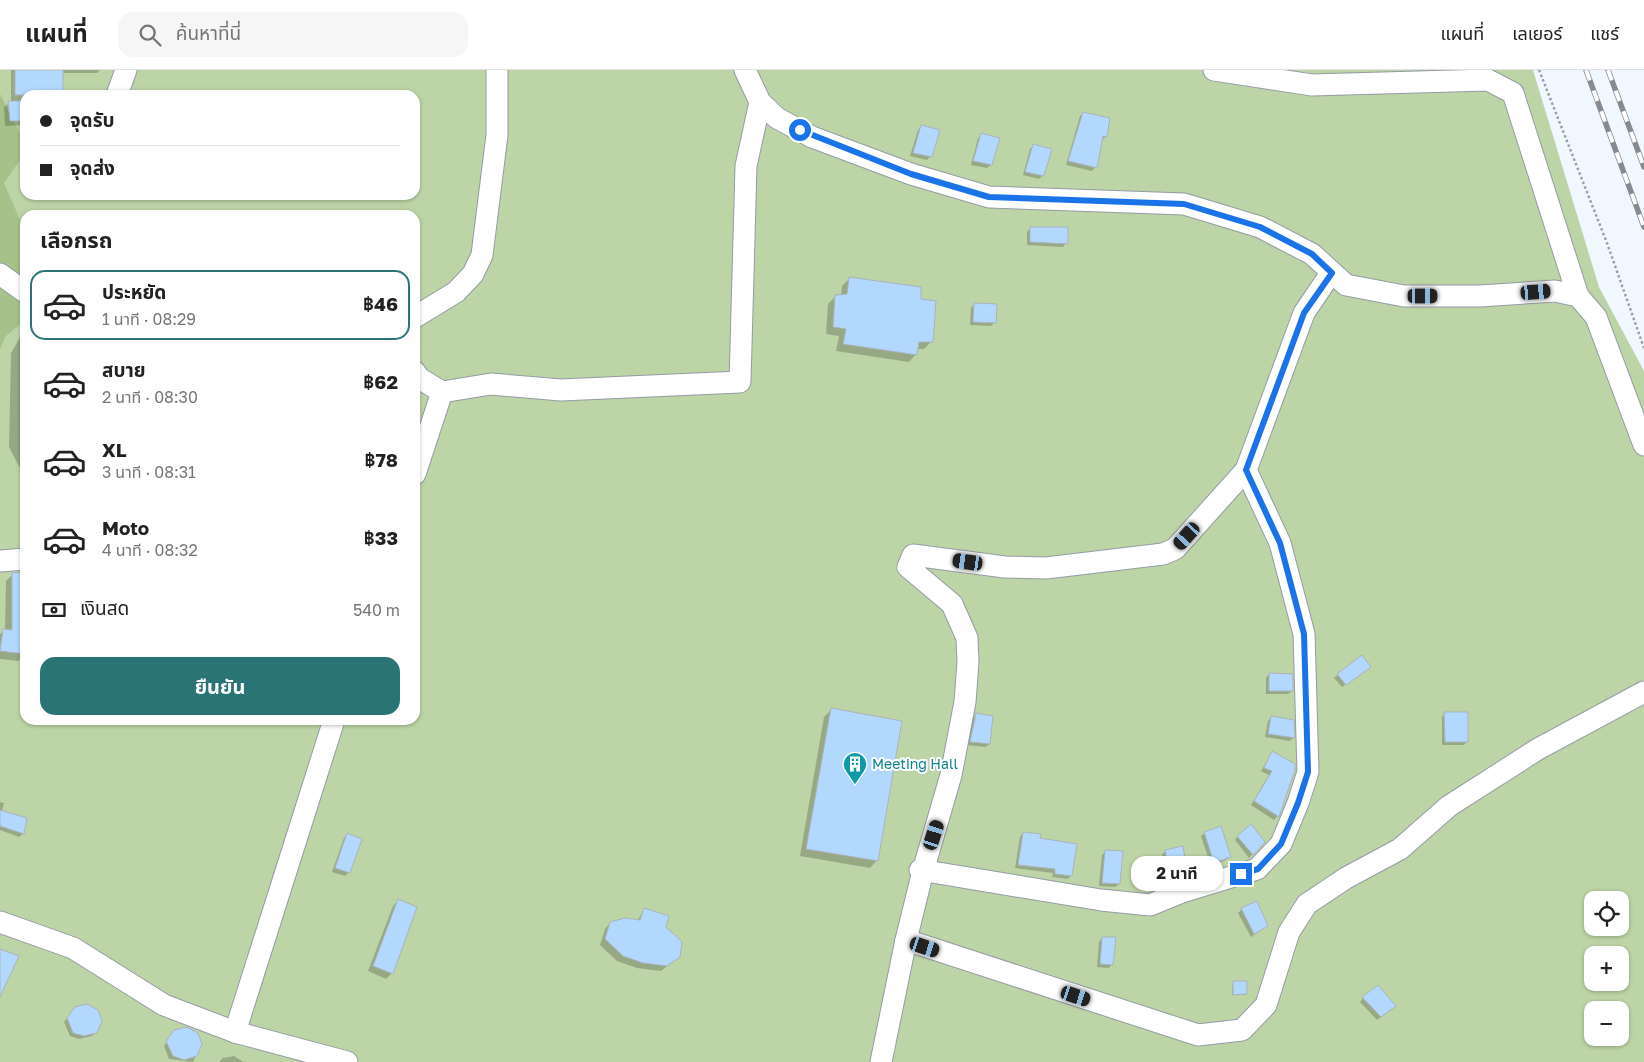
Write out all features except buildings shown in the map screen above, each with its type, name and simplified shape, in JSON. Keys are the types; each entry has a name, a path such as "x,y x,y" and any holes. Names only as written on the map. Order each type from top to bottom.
{"street":[{"path":"119,90 126,70"},
{"path":"420,314 456,292 473,274 482,255 497,135 497,70"},
{"path":"745,70 760,102 777,118 812,137 911,174 989,197 1184,204 1260,227 1312,254 1346,285 1404,296 1480,296 1555,291 1578,296"},
{"path":"1214,70 1312,85 1488,80 1513,93 1578,296 1596,317 1644,445"},
{"path":"420,379 442,392 491,384 560,390 740,382 746,166 760,102"},
{"path":"881,1062 921,870 950,775 965,702 967,638 952,604 908,567 913,555 1005,567 1046,568 1163,554 1175,549 1246,470 1304,313 1332,273"},
{"path":"0,274 20,288"},
{"path":"420,459 442,392"},
{"path":"921,870 1101,900 1150,905 1182,892 1258,869 1281,844 1298,803 1308,772 1304,634 1280,543 1246,470"},
{"path":"0,561 20,559"},
{"path":"906,940 1198,1035 1242,1030 1266,1006 1290,932 1307,904 1346,878 1400,849 1449,806 1538,748 1644,692"},
{"path":"235,1032 332,725"},
{"path":"0,922 73,948 164,1006 235,1032 347,1062"}],"path":[{"path":"1539,70 1607,243 1644,348"}],"green space":[{"path":"0,70 1533,70 1599,287 1644,371 1644,1062 0,1062"},
{"path":"0,94 20,133 20,160 4,183 20,220 20,324 6,336 0,349"}],"railway":[{"path":"1586,70 1644,227"},
{"path":"1608,70 1644,167"}],"place":[{"name":"Meeting Hall","path":"855,785"}],"route":[{"path":"800,130 812,137 911,174 989,197 1184,204 1260,227 1312,254 1332,273 1304,313 1246,470 1280,543 1304,634 1308,772 1298,803 1281,844 1258,869 1241,874"}]}
